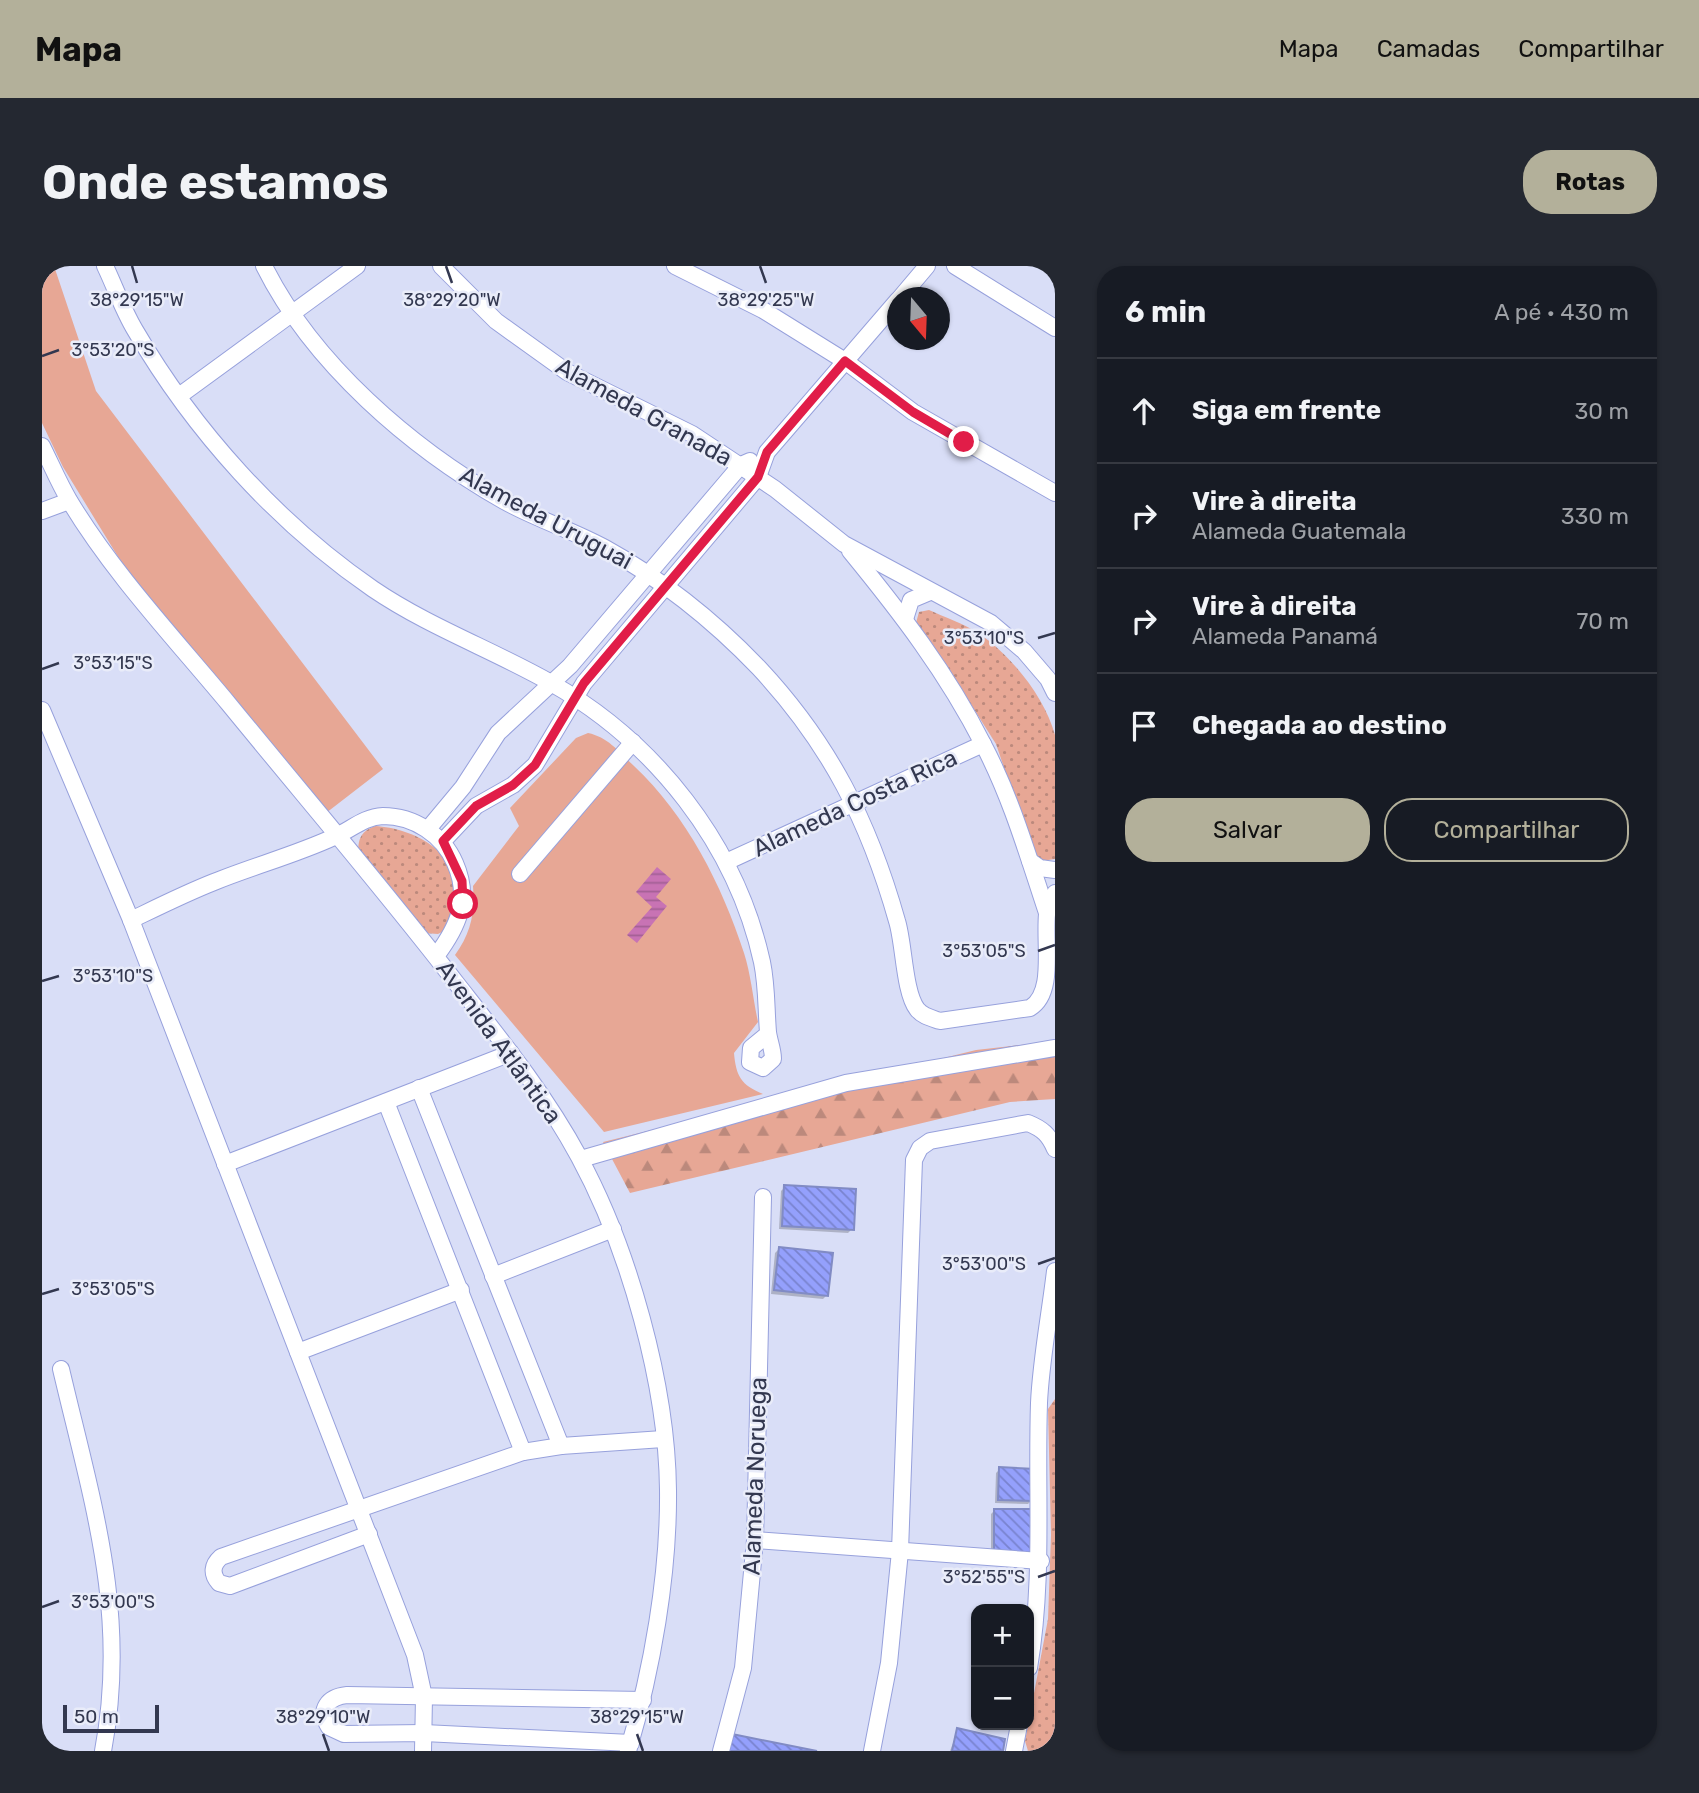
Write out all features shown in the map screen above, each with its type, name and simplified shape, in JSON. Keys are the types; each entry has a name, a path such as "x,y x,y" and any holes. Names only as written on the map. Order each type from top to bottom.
{"street":[{"path":"105,266 134,329 179,396 242,474 302,534 363,581 444,630 552,684 600,714 634,742 668,778 699,819 726,862 761,960 769,1003 768,1034"},
{"name":"Alameda Uruguai","path":"264,266 337,369 373,407 412,440 506,502 604,548 666,584 725,632 771,680 814,733 856,803 889,892 916,1008 927,1017 940,1021 1030,1008 1042,1003 1050,994 1052,981 1047,913"},
{"path":"179,396 357,266"},
{"name":"Alameda Granada","path":"441,266 496,321 567,372 692,434 758,477 844,544 991,622 1024,651 1053,682"},
{"path":"675,266 763,310 845,361 913,412 1055,493"},
{"path":"909,287 927,266"},
{"path":"955,266 1055,328"},
{"path":"443,841 476,806 513,785 529,771 575,698 666,584 758,477 767,452 887,313"},
{"name":"Avenida Atlântica","path":"42,446 69,500 133,588 436,956 548,1103 580,1159 613,1229 635,1294 656,1384 668,1490 660,1604 643,1700 630,1747"},
{"path":"428,829 463,787 498,733 552,684 741,465 767,452"},
{"path":"42,511 69,500"},
{"path":"844,544 905,619 938,665 983,744 1002,783 1047,913"},
{"path":"905,619 911,600 930,592"},
{"path":"42,710 131,920 415,1656 424,1697 423,1751"},
{"path":"520,874 634,742"},
{"name":"Alameda Costa Rica","path":"726,862 983,744"},
{"path":"131,920 213,883 337,836 365,819 383,816 405,820 428,829 443,841 462,881 463,904 458,924 436,956"},
{"path":"1030,861 1040,868 1055,870"},
{"path":"1047,913 1055,893"},
{"path":"580,1159 846,1083 1055,1048"},
{"path":"225,1164 511,1053"},
{"path":"419,1088 561,1446"},
{"path":"386,1102 523,1452"},
{"path":"872,1751 889,1662 900,1551 914,1160 920,1148 930,1141 1028,1123 1050,1137 1055,1149"},
{"name":"Alameda Noruega","path":"721,1751 743,1668 755,1540 763,1197"},
{"path":"493,1276 613,1229"},
{"path":"1029,1667 1038,1618 1041,1561 1039,1402 1055,1271"},
{"path":"298,1353 461,1290"},
{"path":"61,1369 104,1556 114,1639 111,1708 103,1751"},
{"path":"1039,1402 1055,1387"},
{"path":"369,1534 230,1586 215,1579 213,1566 220,1557 523,1452 561,1446 663,1438"},
{"path":"755,1540 1041,1561"},
{"path":"630,1747 424,1733 344,1734 329,1727 324,1711 326,1703 334,1697 643,1700"}],"green space":[{"path":"42,266 54,266 96,391 383,769 326,813 128,573 63,467 42,423"},
{"path":"929,610 966,626 1002,652 1025,678 1043,706 1055,735 1055,859 1041,861 1033,853 996,744 944,662 914,630 919,612"},
{"path":"588,733 613,746 653,786 686,829 714,877 744,953 758,1022 734,1053 736,1068 749,1087 763,1094 604,1132 455,955 471,922 473,886 519,826 510,808 576,738"},
{"path":"375,826 419,838 443,856 456,882 456,898 446,930 438,934 424,933 359,858 360,838 365,831"},
{"path":"1055,1041 1055,1099 1010,1102 630,1193 603,1142 976,1050"},
{"path":"1055,1399 1055,1751 1028,1751 1025,1741 1027,1730 1034,1730 1034,1693 1048,1619 1051,1535 1048,1409"}],"shaded area":[{"path":"657,867 671,879 656,897 667,906 637,943 627,935 652,907 636,892"}],"building":[{"path":"784,1185 856,1189 854,1230 782,1226"},
{"path":"779,1247 833,1253 828,1296 774,1290"},
{"path":"999,1467 1035,1469 1034,1501 998,1500"},
{"path":"994,1509 1032,1509 1032,1552 994,1552"},
{"path":"957,1728 1005,1739 1003,1751 952,1751"},
{"path":"732,1734 817,1751 728,1751"}],"route":[{"path":"463,904 462,881 455,861 443,841 476,806 513,785 535,765 584,683 758,477 767,452 845,361 913,412 964,442"}]}
